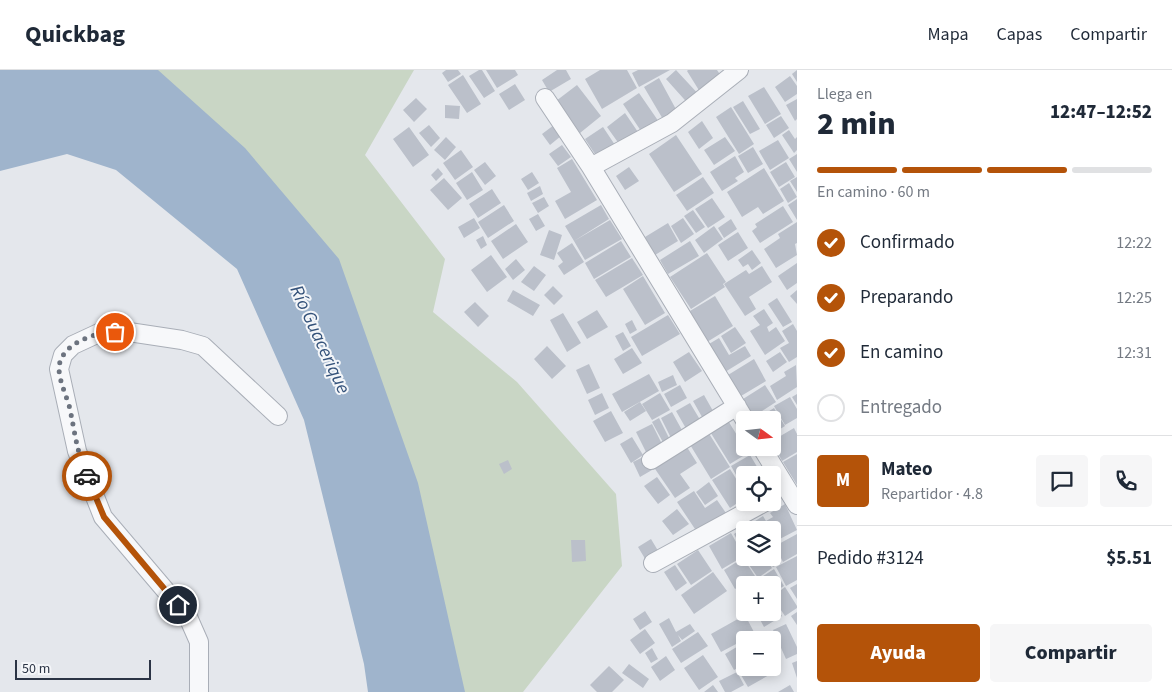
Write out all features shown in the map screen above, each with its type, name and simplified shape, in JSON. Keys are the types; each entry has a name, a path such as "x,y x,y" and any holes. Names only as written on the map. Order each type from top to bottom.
{"street":[{"path":"590,167 672,123 739,70"},
{"path":"545,98 590,167 740,411"},
{"path":"199,692 199,642 188,617 104,517 77,451 59,369 62,355 73,345 101,332 129,332 182,340 203,346 278,416"},
{"path":"651,460 736,416"},
{"path":"781,495 797,505"},
{"path":"653,563 748,511"}],"green space":[{"path":"85,70 414,70 365,155 445,259 433,312 517,382 616,494 622,566 523,692 447,692 320,247"}],"water":[{"name":"Río Guacerique","path":"0,70 158,70 245,148 339,259 418,483 465,692 368,692 364,664 304,420 237,269 116,170 67,154 0,171"}],"building":[{"path":"446,70 458,70 461,74 448,82 442,73"},
{"path":"482,70 495,91 484,98 469,76"},
{"path":"486,70 515,70 518,75 497,88"},
{"path":"557,70 566,70 571,79 549,92 542,80"},
{"path":"600,70 627,70 637,88 602,109 585,79"},
{"path":"638,70 670,70 639,87 632,73"},
{"path":"676,70 702,98 692,108 666,79"},
{"path":"688,70 717,70 727,85 705,100"},
{"path":"797,70 797,82 792,74"},
{"path":"463,75 481,104 467,113 448,85"},
{"path":"790,76 797,86 797,94 785,102 775,87"},
{"path":"659,78 678,113 664,121 644,87"},
{"path":"515,84 525,100 509,110 499,94"},
{"path":"577,85 601,116 580,133 556,101"},
{"path":"764,87 781,114 765,124 748,96"},
{"path":"639,93 659,122 643,134 623,104"},
{"path":"416,98 427,109 414,122 403,110"},
{"path":"797,99 797,119 795,121 786,105"},
{"path":"743,101 760,129 750,134 733,107"},
{"path":"445,105 460,106 459,119 445,118"},
{"path":"731,107 754,144 739,154 716,117"},
{"path":"625,113 640,135 622,148 607,127"},
{"path":"781,116 789,128 774,138 766,125"},
{"path":"702,121 713,138 699,149 688,132"},
{"path":"429,125 440,138 431,147 419,133"},
{"path":"554,125 561,136 550,145 542,134"},
{"path":"409,127 429,155 413,167 393,139"},
{"path":"603,127 619,151 601,163 585,139"},
{"path":"789,130 795,139 797,137 797,150 794,153 782,135"},
{"path":"676,135 702,174 674,192 649,154"},
{"path":"446,137 456,147 445,160 434,150"},
{"path":"725,137 735,151 714,165 704,150"},
{"path":"778,140 789,158 770,170 759,151"},
{"path":"562,145 571,157 558,166 549,154"},
{"path":"753,147 763,164 748,173 738,156"},
{"path":"461,150 473,167 455,180 443,163"},
{"path":"797,154 797,172 789,159"},
{"path":"735,156 744,172 735,178 738,181 722,191 710,172"},
{"path":"572,159 597,200 565,219 555,201 571,192 557,168"},
{"path":"485,162 496,176 485,185 474,170"},
{"path":"786,162 795,177 779,187 770,172"},
{"path":"629,167 639,181 625,190 616,176"},
{"path":"438,168 443,174 436,181 431,175"},
{"path":"764,168 784,201 763,214 758,207 742,217 727,192"},
{"path":"472,172 483,190 467,200 456,183"},
{"path":"532,172 539,183 528,190 521,179"},
{"path":"703,177 714,193 687,211 676,195"},
{"path":"797,177 797,192 790,181"},
{"path":"444,178 462,198 448,210 430,190"},
{"path":"789,183 797,197 788,203 780,189"},
{"path":"540,186 543,194 531,201 527,193"},
{"path":"492,189 501,203 478,218 469,204"},
{"path":"544,197 549,206 538,213 532,203"},
{"path":"712,198 725,217 708,228 695,209"},
{"path":"797,199 797,220 788,205"},
{"path":"504,205 514,221 488,238 478,222"},
{"path":"601,205 609,219 574,241 565,226"},
{"path":"783,206 793,222 760,243 752,231 757,227 755,224"},
{"path":"693,210 705,227 696,233 684,216"},
{"path":"538,214 545,226 536,231 529,219"},
{"path":"474,218 480,228 464,238 458,227"},
{"path":"683,218 694,234 681,243 671,226"},
{"path":"731,219 737,229 724,238 718,228"},
{"path":"610,220 622,239 585,260 574,241"},
{"path":"797,222 797,243 795,244 797,255 776,268 764,249 780,238 778,234"},
{"path":"668,223 678,241 655,255 645,237"},
{"path":"516,224 528,242 503,259 491,241"},
{"path":"714,226 723,239 704,253 695,240"},
{"path":"549,230 562,235 554,260 540,255"},
{"path":"738,232 748,248 728,261 718,245"},
{"path":"483,236 487,245 481,249 476,240"},
{"path":"621,241 631,257 594,279 585,263"},
{"path":"690,241 699,256 668,274 660,260"},
{"path":"572,243 584,262 564,275 558,266 563,262 557,253"},
{"path":"752,250 761,263 752,270 748,264 743,267 738,260"},
{"path":"707,253 726,282 723,284 725,287 691,309 670,277"},
{"path":"491,255 507,277 487,292 471,270"},
{"path":"632,258 643,275 606,297 595,280"},
{"path":"516,259 525,270 513,280 505,269"},
{"path":"797,263 797,283 787,290 778,276"},
{"path":"534,266 546,275 534,291 521,282"},
{"path":"762,266 772,282 749,297 756,309 745,316 724,284 746,270 749,274"},
{"path":"643,276 665,313 645,325 623,289"},
{"path":"553,286 563,296 554,305 544,295"},
{"path":"513,290 540,305 533,316 507,301"},
{"path":"797,290 797,304 790,296"},
{"path":"715,296 733,326 707,342 690,311"},
{"path":"777,298 792,322 783,327 768,304"},
{"path":"475,302 489,316 478,327 464,312"},
{"path":"764,309 773,323 767,327 769,332 776,327 785,341 765,355 750,331 760,325 753,316"},
{"path":"597,310 608,327 587,339 577,322"},
{"path":"563,313 581,343 567,352 550,320"},
{"path":"668,315 680,334 642,356 631,337"},
{"path":"632,320 637,330 630,334 625,324"},
{"path":"793,324 797,331 797,357 789,362 780,348 789,343 782,331"},
{"path":"735,327 746,343 731,353 721,336"},
{"path":"623,332 631,346 623,351 615,336"},
{"path":"719,338 729,355 745,346 751,356 725,372 709,344"},
{"path":"547,346 566,366 552,379 534,359"},
{"path":"632,348 642,363 623,374 614,359"},
{"path":"689,352 702,371 685,382 673,362"},
{"path":"780,352 787,362 773,372 766,361"},
{"path":"754,359 766,381 741,396 728,375"},
{"path":"589,364 600,388 587,394 576,370"},
{"path":"796,365 797,387 777,400 770,386 786,376 784,372"},
{"path":"649,374 659,391 622,412 612,394"},
{"path":"673,375 677,385 662,392 658,382"},
{"path":"680,385 687,398 671,407 664,394"},
{"path":"765,385 776,402 762,411 751,411 743,399"},
{"path":"602,393 609,408 595,415 588,400"},
{"path":"660,393 670,410 652,420 642,404"},
{"path":"797,394 797,405 792,397"},
{"path":"704,395 717,418 706,424 693,401"},
{"path":"790,397 797,409 797,418 785,425 781,418 781,411 777,411 774,406"},
{"path":"640,402 646,411 630,421 624,412"},
{"path":"690,403 702,423 688,432 676,411"},
{"path":"611,411 623,433 605,442 593,421"},
{"path":"672,412 683,432 671,438 661,418"},
{"path":"659,418 671,442 665,446 652,422"},
{"path":"727,419 736,434 736,456 743,456 730,464 709,430"},
{"path":"781,419 785,426 781,428"},
{"path":"652,424 664,448 648,456 636,432"},
{"path":"794,428 797,434 797,452 782,461 780,456 781,436"},
{"path":"708,432 730,467 711,479 689,443"},
{"path":"632,437 643,455 631,463 620,444"},
{"path":"685,444 697,463 680,474 690,488 675,498 653,466"},
{"path":"797,454 797,485 783,462"},
{"path":"645,456 652,470 640,477 633,462"},
{"path":"751,456 757,466 736,466 736,475 731,466"},
{"path":"508,460 512,469 504,474 499,464"},
{"path":"730,469 736,479 736,504 730,508 712,480"},
{"path":"657,477 670,495 658,504 644,486"},
{"path":"709,482 718,496 705,505 696,492"},
{"path":"694,491 705,508 717,500 726,513 697,532 677,502"},
{"path":"785,504 797,530 781,538 781,521 766,521 773,517 770,513 781,511 781,506"},
{"path":"677,509 689,524 673,535 662,521"},
{"path":"763,516 766,521 755,521"},
{"path":"731,533 736,542 736,561 722,569 709,546"},
{"path":"797,534 797,554 783,562 781,558 781,543"},
{"path":"651,539 660,554 647,562 638,547"},
{"path":"571,540 585,540 586,561 572,562"},
{"path":"698,550 712,571 691,585 677,564"},
{"path":"797,556 797,580 786,586 776,567"},
{"path":"736,562 736,566 748,566 755,576 736,576 735,589 724,570"},
{"path":"675,565 687,583 676,591 664,572"},
{"path":"750,566 771,566 772,568 761,576 757,576"},
{"path":"774,569 778,576 763,576"},
{"path":"713,572 727,591 694,614 681,595"},
{"path":"797,584 797,599 790,588"},
{"path":"785,587 797,606 797,608 785,616 781,610 781,590"},
{"path":"645,611 652,622 640,630 633,619"},
{"path":"797,612 797,625 791,616"},
{"path":"669,618 676,632 690,624 695,631 682,640 678,635 681,641 672,647 659,624"},
{"path":"736,620 748,621 753,631 736,631 736,644 721,652 711,634"},
{"path":"761,621 774,621 764,627"},
{"path":"786,624 797,647 797,654 786,659 781,648 781,631 773,630"},
{"path":"645,629 655,643 640,654 630,640"},
{"path":"698,632 708,646 681,663 672,649"},
{"path":"736,647 736,669 734,670 725,654"},
{"path":"652,648 658,659 651,663 645,653"},
{"path":"703,655 718,677 699,690 684,668"},
{"path":"666,656 675,670 660,681 651,667"},
{"path":"797,661 797,678 792,663"},
{"path":"629,664 649,679 643,688 622,673"},
{"path":"609,666 624,680 612,692 597,692 590,685"},
{"path":"736,672 736,676 739,676 744,685 731,692 725,692 719,681"},
{"path":"742,676 767,676 748,687"},
{"path":"713,685 718,692 704,692"},
{"path":"790,685 794,692 778,692"}],"way so far":[{"path":"87,476 77,451 70,410 59,369 62,355 73,345 101,332 115,332"}],"route":[{"path":"87,476 104,517 178,605"}]}
